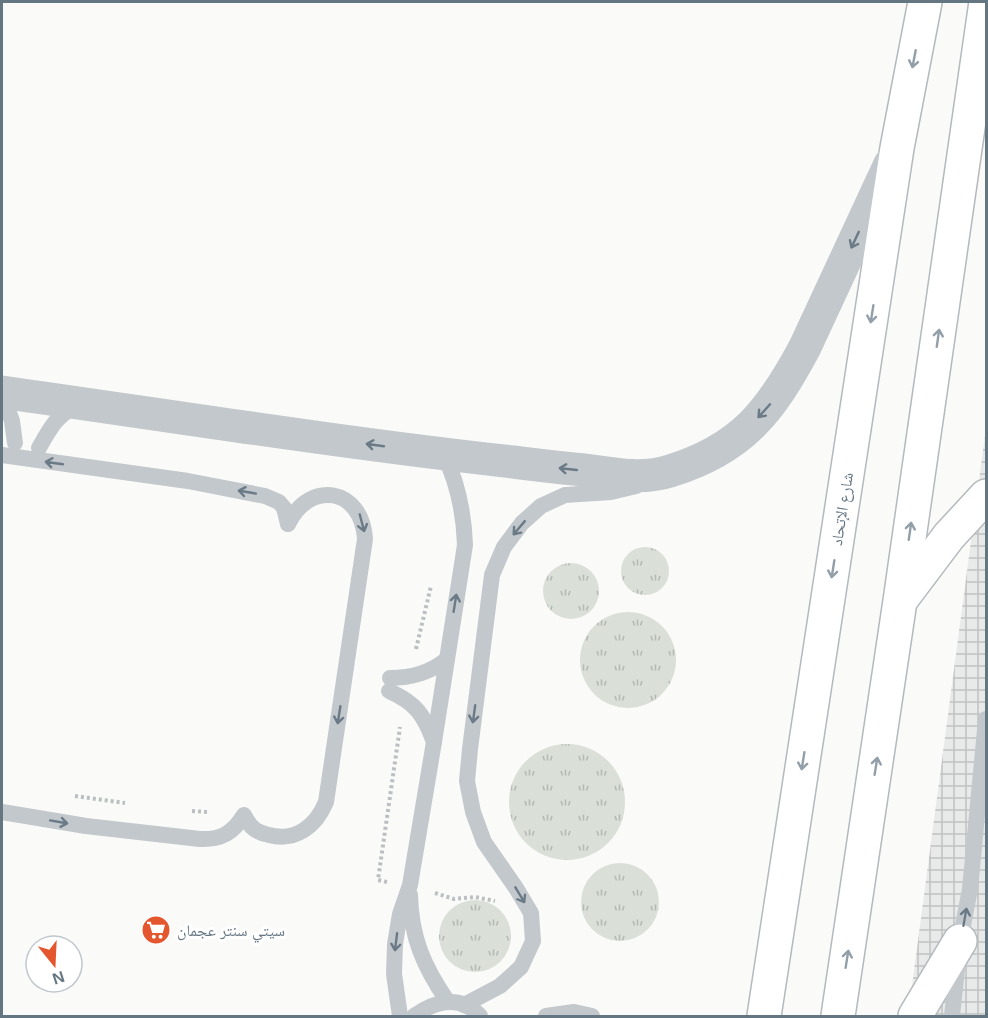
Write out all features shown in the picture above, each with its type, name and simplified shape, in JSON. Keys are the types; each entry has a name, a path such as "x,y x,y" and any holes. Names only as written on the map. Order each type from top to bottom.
{"highway":[{"name":"شارع الإتحاد","path":"764,1017 897,148 925,2"},
{"path":"838,1017 984,46 986,2"},
{"path":"900,601 949,536 987,496"},
{"path":"915,1017 960,941"}],"street":[{"path":"2,392 444,454 627,476 667,472 707,459 742,436 770,405 791,374 805,347 897,148"}],"lane":[{"path":"2,392 12,421 15,443"},
{"path":"39,448 52,424 62,414 88,404"},
{"path":"400,1017 394,974 395,944 400,914 410,885 465,545 460,498 454,475 444,454"},
{"path":"2,455 188,482 265,496 279,502 284,508 288,524 294,512 303,503 315,497 327,495 340,497 360,513 365,539 326,802 321,814 313,824 290,837 277,837 253,828 244,815 237,826 226,835 213,840 86,826 2,812"},
{"path":"414,1017 429,1006 456,1003 500,986 522,967 533,941 531,913 484,842 472,812 467,781 492,574 504,547 522,523 541,506 565,495 610,492 630,488 667,472"},
{"path":"434,742 428,727 413,705 390,685 423,674 446,660"},
{"path":"952,1017 960,941 970,890 987,719"},
{"path":"410,885 411,916 418,947 430,975 456,1003 480,1017"},
{"path":"970,890 987,886"},
{"path":"546,1017 574,1012 592,1017"}],"path":[{"path":"75,796 130,804"},
{"path":"186,810 244,815"}],"shaded area":[{"path":"986,428 986,1016 908,1016"}],"green space":[{"path":"645,547 662,554 669,571 662,588 645,595 628,588 621,571 628,554"},
{"path":"566,563 576,563 591,571 597,580 599,591 597,602 591,611 576,619 566,619 555,614 548,607 543,596 543,586 548,575 555,568"},
{"path":"628,612 646,616 662,626 672,642 676,660 672,678 662,694 646,704 628,708 610,704 594,694 584,678 580,660 584,642 594,626 610,616"},
{"path":"567,744 589,748 608,761 621,780 625,802 621,824 608,843 589,856 567,860 545,856 526,843 513,824 509,802 513,780 526,761 545,748"},
{"path":"620,863 635,866 648,874 656,887 659,902 656,917 648,930 635,938 620,941 605,938 592,930 584,917 581,902 584,887 592,874 605,866"},
{"path":"475,900 495,906 505,916 511,936 505,956 495,966 475,972 455,966 445,956 439,936 445,916 455,906"}],"place":[{"name":"سيتي سنتر عجمان","path":"156,930"}]}
